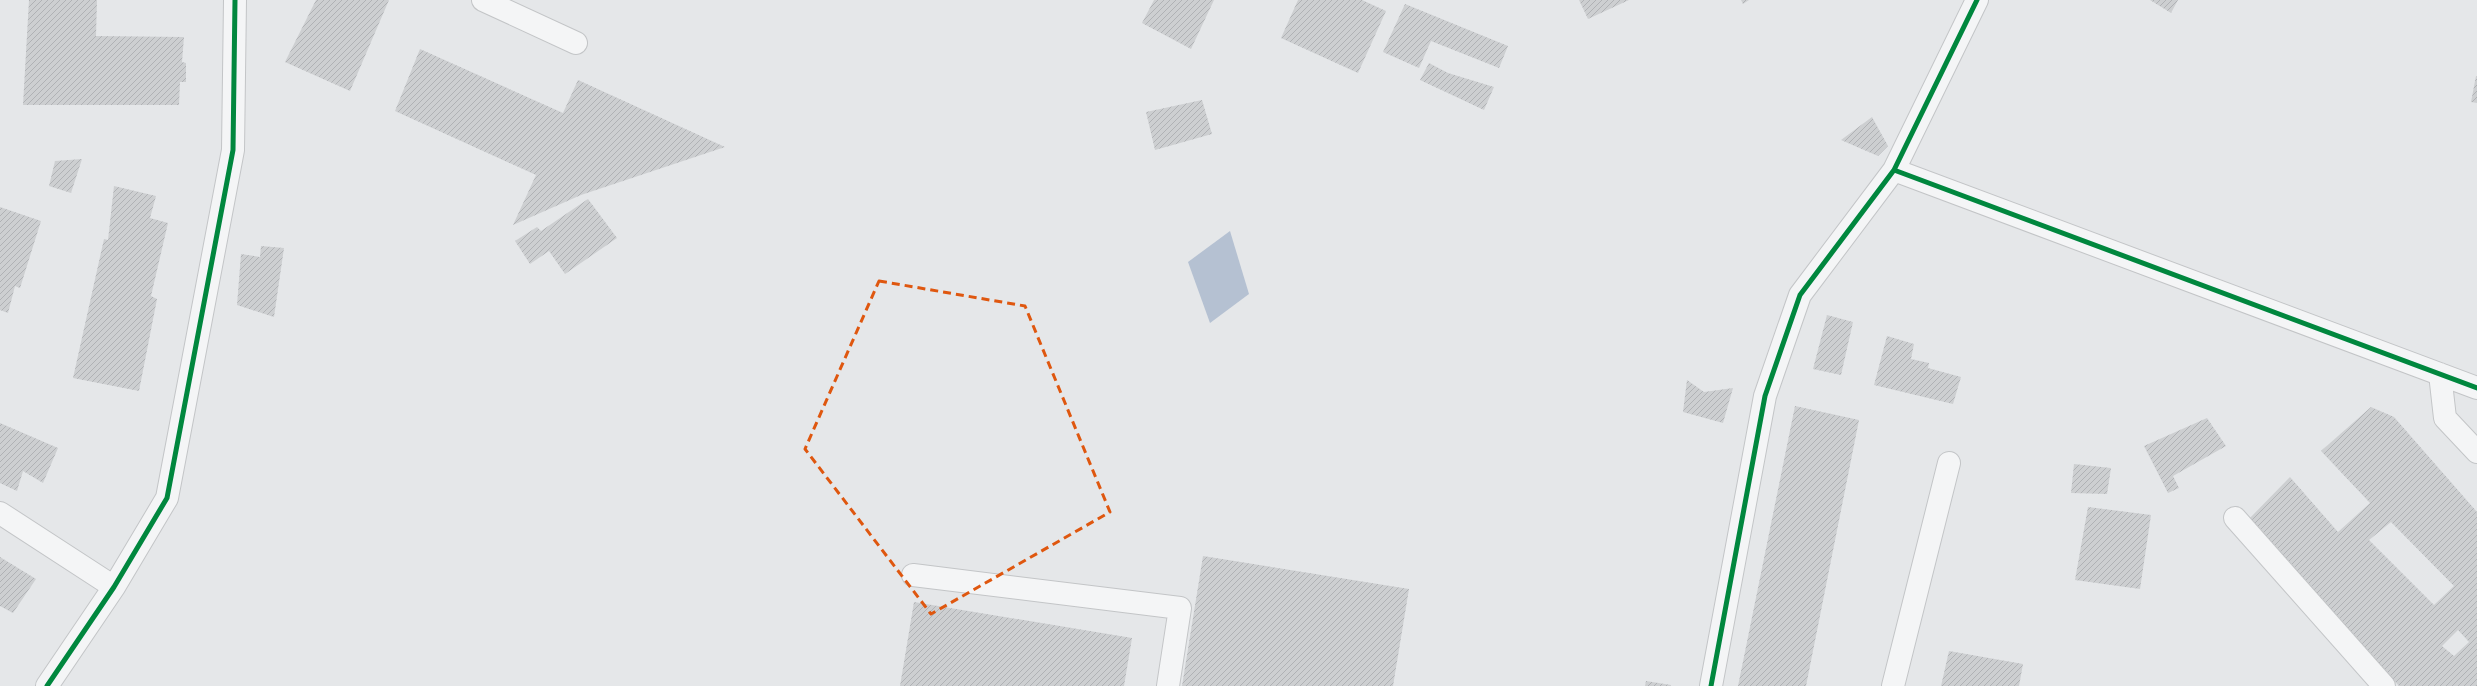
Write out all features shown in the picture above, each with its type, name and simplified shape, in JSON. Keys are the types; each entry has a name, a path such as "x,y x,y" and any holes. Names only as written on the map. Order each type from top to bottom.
{"street":[{"path":"47,686 114,587 167,498 232,150 235,0"},
{"path":"483,0 576,43"},
{"path":"1711,686 1765,396 1800,295 1894,170 1977,0"},
{"path":"1894,170 2477,388"},
{"path":"2440,374 2445,418 2477,452"},
{"path":"1893,686 1949,463"},
{"path":"0,513 114,587"},
{"path":"2236,518 2384,686"},
{"path":"913,575 1180,608 1168,686"}],"highlighted area":[{"path":"879,281 1025,306 1110,512 931,614 805,449"}],"water":[{"path":"1230,231 1249,294 1210,323 1188,262"}],"building":[{"path":"29,0 97,0 96,36 184,37 182,62 186,63 186,82 180,82 179,105 23,105"},
{"path":"316,0 389,0 350,91 285,62"},
{"path":"1154,0 1214,0 1191,49 1142,23"},
{"path":"1298,0 1362,0 1386,11 1358,73 1281,38"},
{"path":"1579,0 1629,0 1588,19"},
{"path":"1741,0 1749,0 1743,4"},
{"path":"2150,0 2178,0 2171,13"},
{"path":"1405,4 1508,46 1499,68 1431,41 1419,68 1383,52"},
{"path":"420,49 563,113 578,80 725,147 581,195 513,225 536,175 395,111"},
{"path":"1429,63 1448,73 1494,87 1484,110 1420,80"},
{"path":"2477,76 2477,103 2471,102"},
{"path":"1202,100 1212,134 1155,150 1146,112"},
{"path":"1872,117 1888,146 1878,156 1841,140"},
{"path":"82,159 71,193 49,186 55,161"},
{"path":"114,186 156,196 150,218 168,223 151,296 157,299 139,391 73,378 104,239 108,240"},
{"path":"588,199 617,238 565,274 549,251 530,264 515,241 537,227 541,231"},
{"path":"0,207 41,221 20,288 15,286 8,313 0,310"},
{"path":"261,246 284,248 274,317 237,305 241,254 260,257"},
{"path":"1827,315 1853,322 1841,375 1813,369"},
{"path":"1887,336 1914,344 1911,359 1929,363 1928,368 1961,377 1953,404 1874,385"},
{"path":"1687,380 1704,392 1733,388 1723,423 1683,412"},
{"path":"1795,406 1859,420 1806,686 1738,686"},
{"path":"2371,407 2394,417 2477,512 2477,686 2399,686 2247,521 2290,477 2338,532 2370,503 2321,451","holes":["2391,522 2454,586 2434,605 2369,540","2458,630 2469,642 2454,656 2442,646"]},
{"path":"2207,418 2226,446 2173,476 2179,488 2168,493 2144,446"},
{"path":"0,423 58,448 43,483 23,471 17,491 0,483"},
{"path":"2074,464 2111,468 2107,494 2071,493"},
{"path":"2088,507 2151,515 2140,589 2075,580"},
{"path":"1203,556 1409,589 1393,686 1182,686"},
{"path":"0,557 36,579 13,613 0,606"},
{"path":"914,602 1132,638 1124,686 900,686"},
{"path":"1949,651 2023,664 2019,686 1941,686"},
{"path":"1646,681 1671,685 1671,686 1645,686"}],"cycle path":[{"path":"47,686 114,587 167,498 233,150 235,0"},
{"path":"1977,0 1894,170 2477,388"},
{"path":"1711,686 1765,396 1800,295 1894,170"}]}
